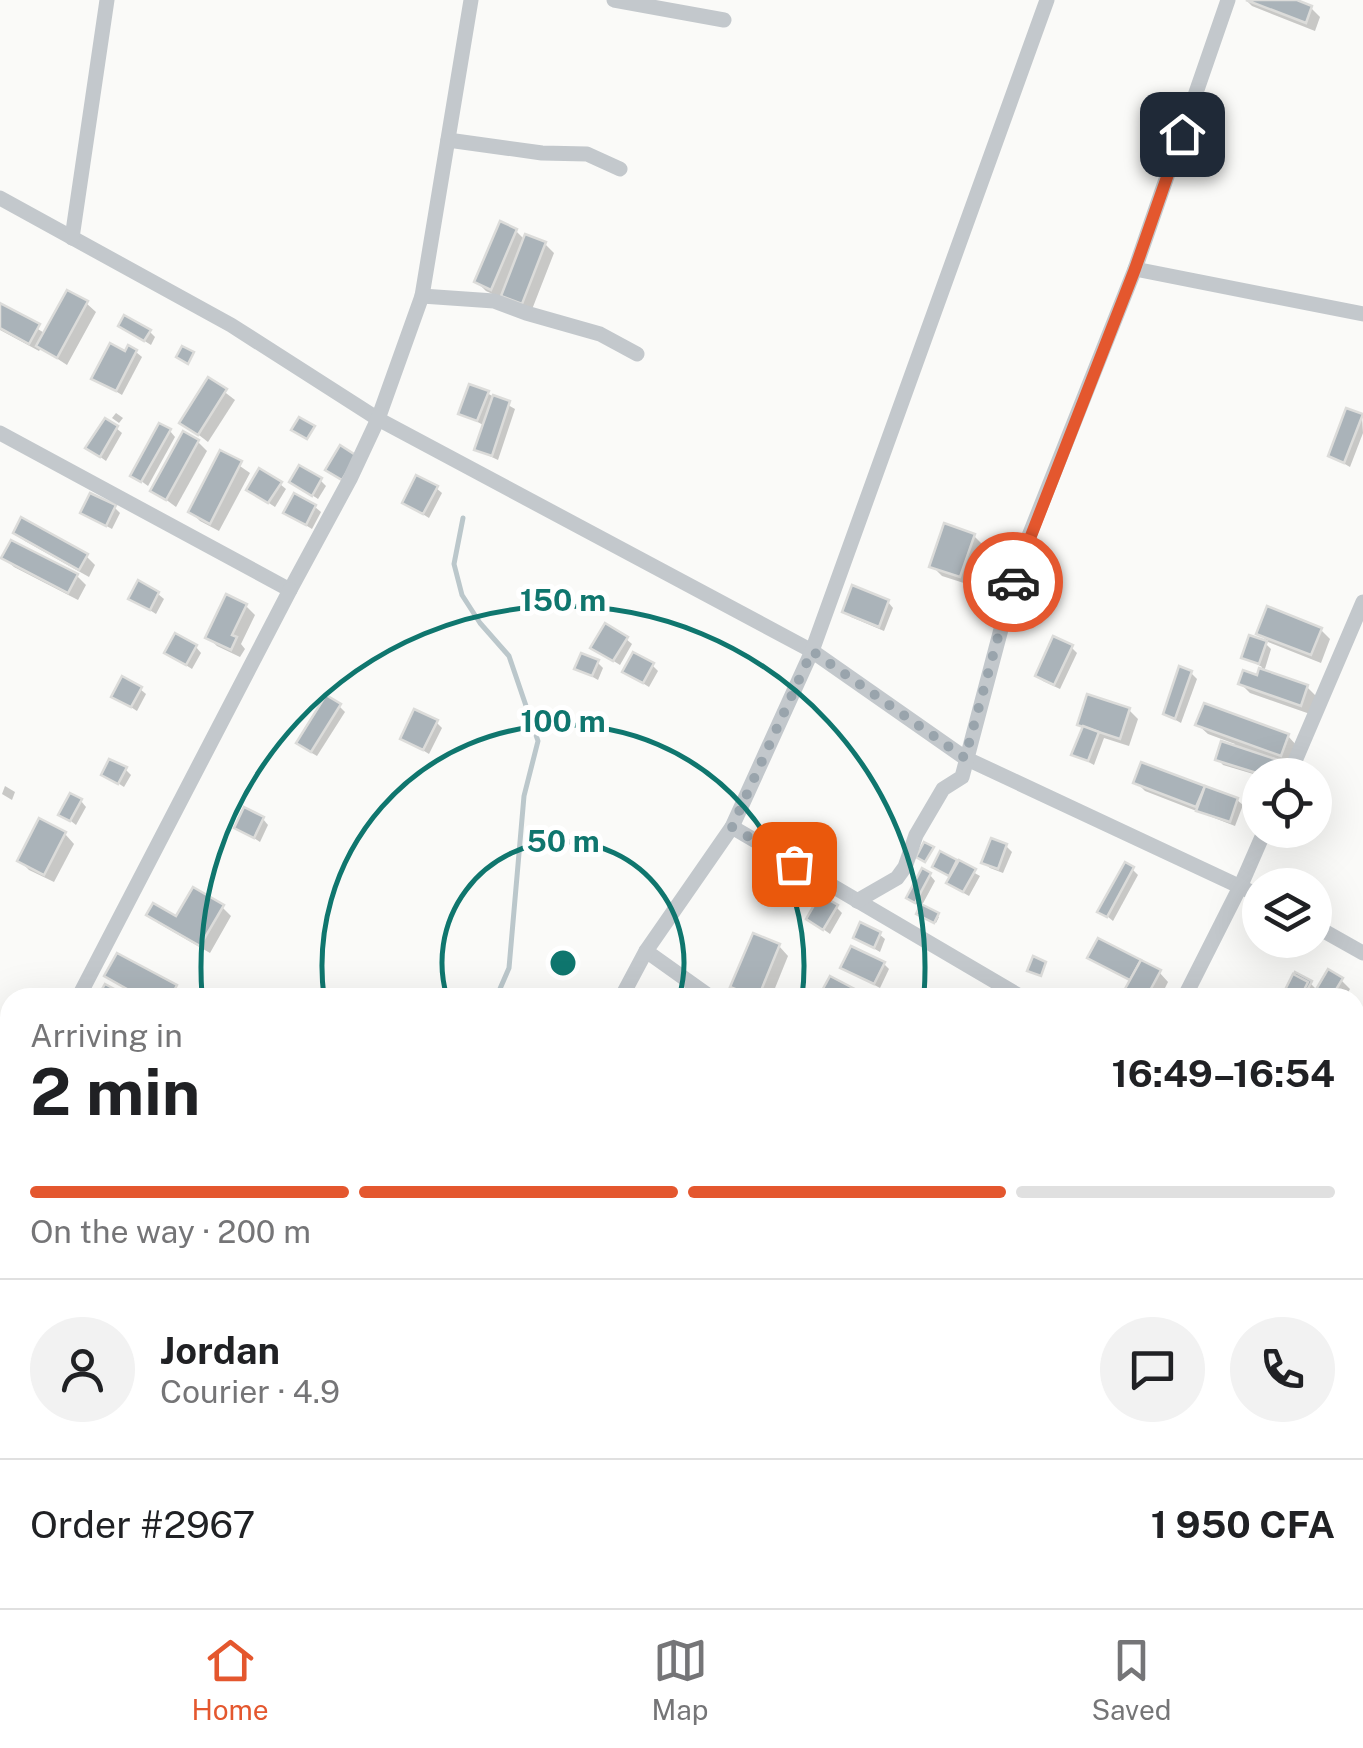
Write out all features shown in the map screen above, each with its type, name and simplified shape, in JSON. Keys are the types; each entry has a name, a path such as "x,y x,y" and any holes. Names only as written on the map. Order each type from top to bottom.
{"street":[{"path":"72,238 108,0"},
{"path":"83,988 378,419 422,296 471,0"},
{"path":"614,0 724,20"},
{"path":"626,988 646,951 732,827 812,651 1047,0"},
{"path":"857,901 889,884 906,867 916,835 943,789 962,777 1018,561 1135,269 1228,0"},
{"path":"448,140 586,154 620,169"},
{"path":"0,198 230,325 378,419 812,651 965,758 1241,885"},
{"path":"1135,269 1363,314"},
{"path":"422,296 494,301 600,334 637,354"},
{"path":"0,433 290,590"},
{"path":"1296,758 1363,602"},
{"path":"732,827 1006,988"},
{"path":"1189,988 1257,848"},
{"path":"1332,936 1363,953"},
{"path":"646,951 698,988"}],"building":[{"path":"1246,0 1297,0 1312,6 1306,23"},
{"path":"500,221 517,229 491,290 474,282"},
{"path":"525,234 546,242 522,304 501,296"},
{"path":"67,290 88,301 57,358 36,346"},
{"path":"0,303 40,324 29,344 0,328"},
{"path":"124,315 151,330 144,341 118,326"},
{"path":"110,343 125,351 128,345 137,350 116,391 91,379"},
{"path":"182,346 194,352 188,364 176,357"},
{"path":"208,377 227,389 198,435 179,423"},
{"path":"469,384 489,391 477,421 458,414"},
{"path":"493,395 510,401 492,456 474,450"},
{"path":"1346,408 1363,414 1344,463 1328,456"},
{"path":"299,417 315,426 307,439 291,430"},
{"path":"105,418 118,426 100,457 85,448"},
{"path":"159,423 171,429 141,482 130,476"},
{"path":"183,431 199,440 166,500 150,491"},
{"path":"340,445 357,456 342,480 325,470"},
{"path":"220,450 242,461 210,524 188,512"},
{"path":"299,465 322,478 312,496 289,482"},
{"path":"259,468 282,482 268,503 246,490"},
{"path":"416,475 438,486 423,514 402,503"},
{"path":"90,493 116,505 106,526 80,513"},
{"path":"294,493 316,505 306,525 283,513"},
{"path":"21,517 88,554 79,570 13,533"},
{"path":"944,523 975,534 960,577 929,567"},
{"path":"11,540 78,574 68,593 1,558"},
{"path":"138,580 159,592 150,610 128,599"},
{"path":"852,585 889,600 879,627 842,612"},
{"path":"226,594 247,604 232,635 237,637 231,650 205,638"},
{"path":"1267,606 1322,628 1311,655 1256,634"},
{"path":"605,623 628,637 613,661 590,648"},
{"path":"175,633 197,645 186,665 164,653"},
{"path":"1249,635 1267,641 1259,664 1241,658"},
{"path":"1053,636 1073,645 1054,685 1035,676"},
{"path":"633,652 654,663 643,683 622,672"},
{"path":"581,653 599,660 592,676 574,669"},
{"path":"1179,666 1192,671 1175,719 1163,714"},
{"path":"1259,668 1308,685 1301,706 1238,684 1243,670 1257,675"},
{"path":"122,676 142,687 131,707 111,697"},
{"path":"1087,694 1130,708 1120,739 1077,725"},
{"path":"326,695 341,704 311,752 296,743"},
{"path":"1204,703 1289,734 1281,756 1195,725"},
{"path":"414,709 438,720 423,750 400,739"},
{"path":"1083,726 1099,732 1088,761 1071,755"},
{"path":"1221,741 1272,758 1242,758 1242,768 1215,760"},
{"path":"109,759 127,767 118,784 101,775"},
{"path":"1141,762 1205,786 1196,807 1133,783"},
{"path":"1205,786 1238,798 1230,822 1196,811"},
{"path":"70,793 82,799 70,821 58,815"},
{"path":"244,807 264,817 254,838 234,828"},
{"path":"39,818 66,832 44,875 17,861"},
{"path":"991,838 1007,844 998,869 981,863"},
{"path":"924,842 934,847 925,862 916,857"},
{"path":"940,851 957,860 949,876 932,867"},
{"path":"959,860 976,869 963,892 946,883"},
{"path":"1125,862 1134,867 1107,917 1097,912"},
{"path":"922,868 931,873 915,903 906,898"},
{"path":"193,887 224,905 200,946 146,915 153,903 176,916"},
{"path":"820,895 838,905 823,930 806,919"},
{"path":"921,904 939,913 934,923 916,914"},
{"path":"860,922 881,932 874,948 853,938"},
{"path":"753,933 780,944 762,988 730,987"},
{"path":"1098,938 1141,960 1130,980 1087,958"},
{"path":"851,946 885,962 874,984 840,968"},
{"path":"117,953 177,985 125,988 104,976"},
{"path":"1033,956 1046,962 1041,976 1027,971"},
{"path":"1141,960 1161,970 1151,988 1126,988"},
{"path":"1328,969 1343,978 1337,988 1317,988"},
{"path":"1295,972 1312,981 1308,988 1286,988"},
{"path":"1293,974 1308,982 1305,988 1286,988"},
{"path":"830,976 853,988 823,988"}],"waterway":[{"path":"463,518 454,564 462,595 509,656 538,741 524,796 509,968 500,988"}],"way so far":[{"path":"794,864 732,827 812,651 965,758 1013,582"}],"route":[{"path":"1013,582 1135,269 1182,134"}]}
